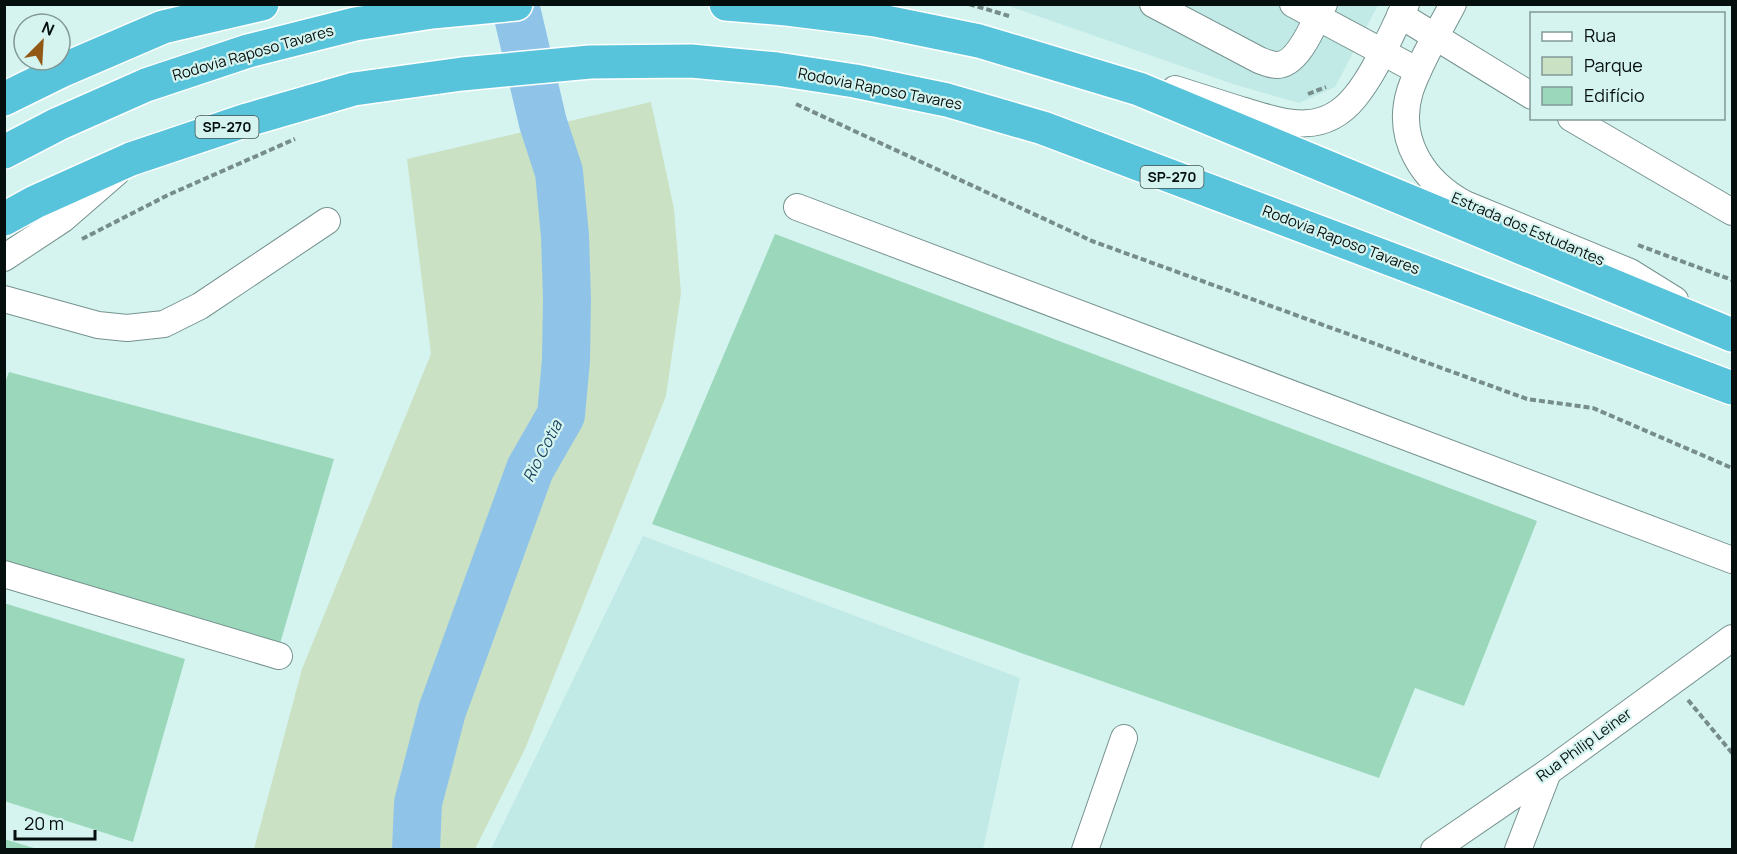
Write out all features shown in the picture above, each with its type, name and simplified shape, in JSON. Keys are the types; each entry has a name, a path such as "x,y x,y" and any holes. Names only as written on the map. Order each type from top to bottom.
{"highway":[{"path":"4,99 63,70 163,27 262,4"},
{"path":"390,4 432,12"},
{"name":"Rodovia Raposo Tavares","path":"4,152 58,124 146,85 248,51 355,24 432,12 516,4"},
{"path":"726,4 876,20 979,41 1139,89 1732,335"},
{"name":"Rodovia Raposo Tavares","path":"4,219 35,202 131,159 247,120 354,89 462,74 590,62 691,61 777,69 855,81 947,100 1053,132 1732,388"}],"street":[{"path":"1153,4 1259,60 1277,65 1290,62 1298,53 1321,11"},
{"path":"1293,4 1321,11 1381,52 1418,71"},
{"name":"Estrada dos Estudantes","path":"1452,4 1418,71 1410,92 1406,114 1407,134 1419,164 1435,183 1448,195 1465,204 1630,272 1732,335"},
{"path":"979,41 1089,63 1286,124 1306,124 1326,119 1342,110 1354,98 1372,72 1403,10 1436,37 1530,95"},
{"path":"1574,120 1732,212"},
{"path":"4,258 63,219 131,159"},
{"path":"797,207 1732,560"},
{"path":"4,299 98,326 127,328 164,324 200,306 327,221"},
{"path":"4,574 279,656"},
{"name":"Rua Philip Leiner","path":"1434,849 1548,772 1732,638"},
{"path":"1085,849 1124,738"},
{"path":"1518,849 1548,772"}],"path":[{"path":"969,4 1010,17"},
{"path":"1301,95 1310,94 1328,86"},
{"path":"787,103 798,105 1092,241 1527,399 1593,408 1732,468"},
{"path":"76,242 168,195 303,135"},
{"path":"1633,243 1732,280"},
{"path":"1672,681 1732,753"}],"shaded area":[{"path":"1006,5 1378,5 1335,87 1299,103 1233,84"},
{"path":"643,536 1020,678 983,849 491,849"}],"green space":[{"path":"651,102 674,209 681,293 666,396 525,749 475,849 254,849 302,669 431,354 407,159"}],"building":[{"path":"775,234 1537,521 1464,706 1415,688 1379,778 652,524"},
{"path":"9,372 334,459 279,647 4,560 4,385"},
{"path":"4,603 185,659 133,842 4,801"},
{"path":"4,839 37,849 37,850 4,850"}],"waterway":[{"name":"Rio Cotia","path":"416,850 418,803 442,711 530,469 561,415 566,360 567,298 565,236 559,172 543,123 515,4"}]}
